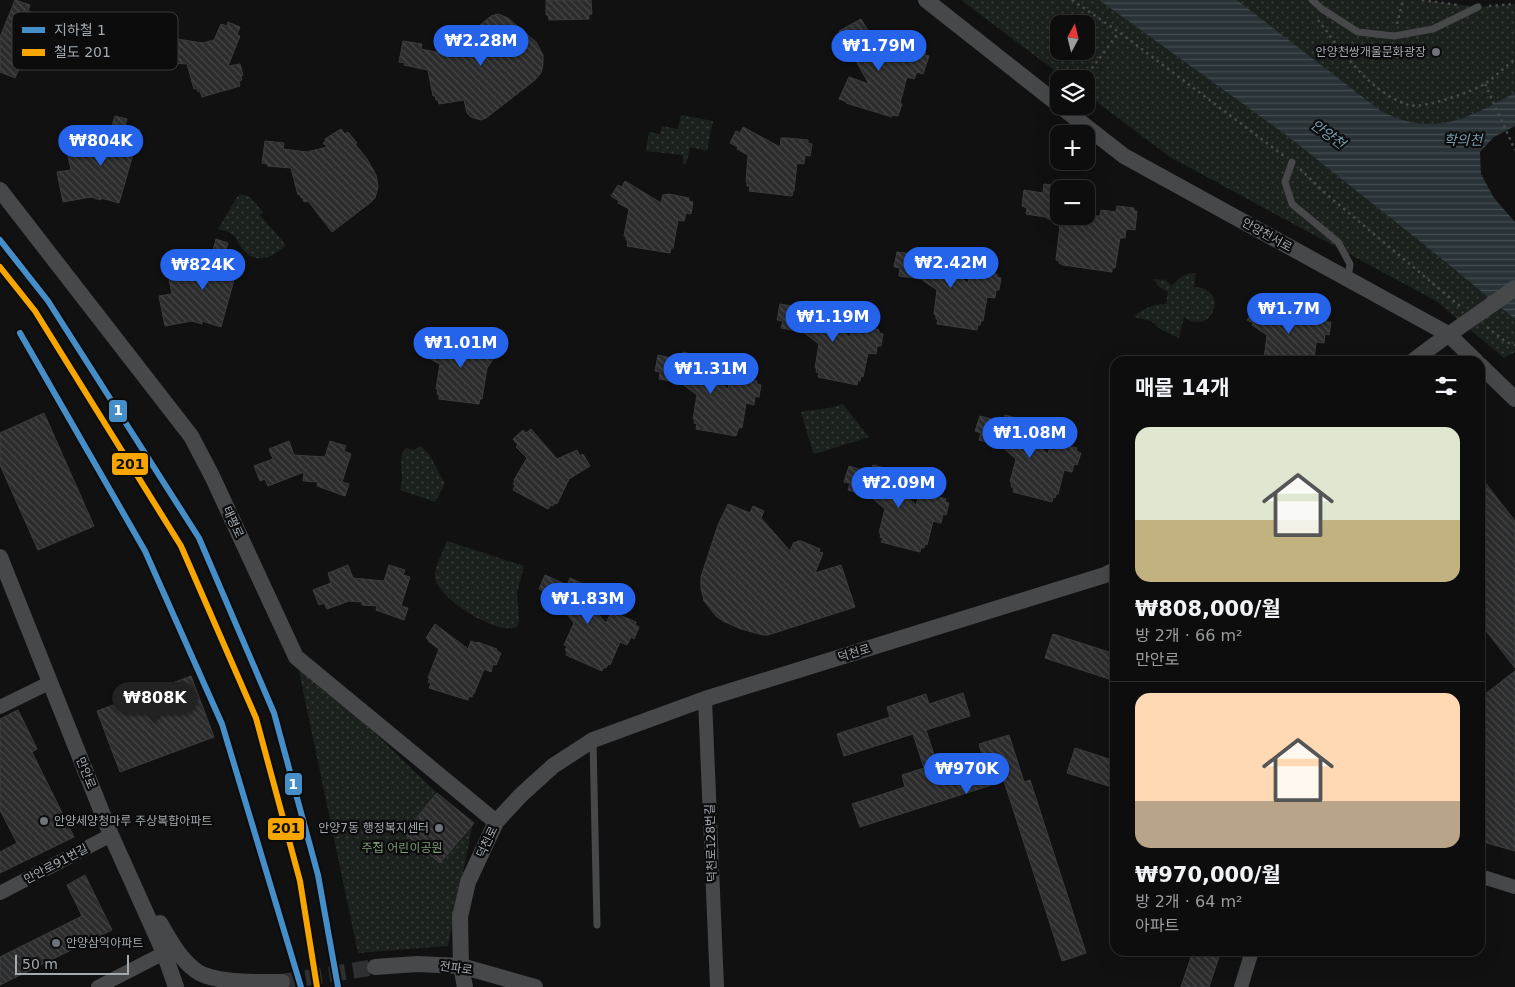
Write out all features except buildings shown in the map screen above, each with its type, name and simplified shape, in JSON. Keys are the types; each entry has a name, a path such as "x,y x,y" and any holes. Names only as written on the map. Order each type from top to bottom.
{"street":[{"name":"안양천서로","path":"926,0 1050,98"},
{"name":"안양천서로","path":"1072,115 1124,156 1448,334 1471,356"},
{"name":"태평로","path":"0,190 191,436 212,476 296,657 496,822"},
{"path":"1419,356 1515,288"},
{"path":"1485,370 1515,399"},
{"name":"만안로","path":"1,563 176,987"},
{"name":"덕천로","path":"465,987 460,917 468,882 496,822 521,795 553,766 593,740 705,699 1110,572"},
{"path":"0,707 49,683"},
{"name":"덕천로128번길","path":"705,699 716,987"},
{"name":"만안로91번길","path":"0,893 112,835"},
{"path":"1485,877 1515,886"},
{"path":"138,897 156,915 174,947 195,971 216,978 243,982 282,982 273,987"},
{"path":"98,987 164,954"},
{"path":"1241,987 1250,956"},
{"name":"전파로","path":"375,967 417,964 462,966 534,987"}],"lane":[{"path":"1312,0 1322,9 1358,32 1394,36 1433,29 1478,7"},
{"path":"1292,162 1286,182 1292,204 1338,242 1350,264 1348,280"},
{"path":"593,740 597,925"}],"path":[{"path":"1394,36 1403,0"},
{"path":"1316,19 1359,71 1384,92 1410,105 1436,103 1485,84 1515,58"},
{"path":"1091,70 1119,32"},
{"path":"1485,84 1515,150"}],"green space":[{"path":"961,0 1099,0 1286,135 1515,319 1515,352 1504,358 1436,301 1170,157 1095,101 1095,70 1054,70"},
{"path":"1237,0 1422,0 1478,7 1515,4 1515,93 1481,110 1450,122 1434,124 1400,119 1381,111"},
{"path":"681,115 713,121 707,151 690,147 686,165 683,163 683,155 646,151 649,132 660,134 662,126 678,129"},
{"path":"242,194 250,197 263,212 260,215 286,245 271,256 255,258 249,255 242,249 233,235 218,229 237,197"},
{"path":"1196,273 1194,287 1205,289 1212,295 1215,302 1214,310 1210,317 1203,321 1195,322 1184,317 1179,338 1160,329 1151,321 1134,317 1148,307 1166,304 1168,292 1159,287 1153,279 1166,280 1172,286 1182,276"},
{"path":"843,404 869,437 815,454 801,413"},
{"path":"421,446 429,454 445,484 435,502 400,490 402,484 402,454 405,448 414,450"},
{"path":"447,541 524,566 517,593 519,621 517,627 496,626 483,621 457,605 439,587 435,574 437,564"},
{"name":"주접 어린이공원","path":"296,657 437,793 473,823 448,946 358,953"}],"water":[{"path":"1099,0 1237,0 1381,111 1400,119 1434,124 1450,122 1481,110 1515,93 1515,126 1494,137 1480,152 1481,174 1494,198 1515,222 1515,319 1286,135"}],"tunnel":[{"path":"282,982 375,967"}],"metro line":[{"name":"1","path":"0,240 48,301 199,538 274,713 318,875 338,987"},
{"name":"1","path":"20,333 145,551 222,724 301,987"}],"rail line":[{"name":"201","path":"0,267 35,311 181,546 256,718 300,881 317,987"}],"place":[{"name":"안양천쌍개울문화광장","path":"1436,52"},
{"name":"안양세양청마루 주상복합아파트","path":"44,821"},
{"name":"안양7동 행정복지센터","path":"439,828"},
{"name":"안양삼익아파트","path":"56,943"}],"water label":[{"name":"안양천","path":"1328,134"},
{"name":"학의천","path":"1463,140"}]}
